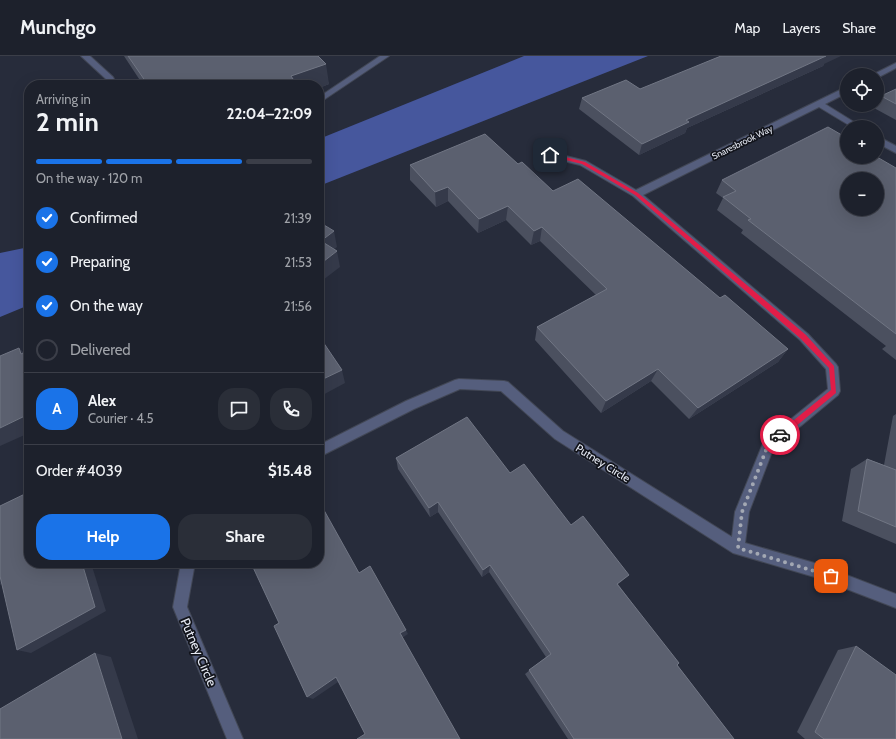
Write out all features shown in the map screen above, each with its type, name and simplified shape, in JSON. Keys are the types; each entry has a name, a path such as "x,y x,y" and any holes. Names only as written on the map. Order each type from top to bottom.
{"street":[{"path":"85,56 110,80"},
{"path":"324,98 385,56"},
{"path":"884,71 896,65"},
{"name":"Snaresbrook Way","path":"636,194 840,94"},
{"path":"819,104 846,120"},
{"path":"884,143 896,150"},
{"path":"550,155 583,163 636,194 804,337 832,367 834,391 768,445 742,512 738,548"},
{"name":"Putney Circle","path":"324,448 410,405 459,384 504,386 559,435 738,548 818,571 896,601"},
{"name":"Putney Circle","path":"187,568 180,607 235,739"}],"water":[{"path":"524,56 648,56 324,184 324,137"},
{"path":"24,248 24,307 0,317 0,253"}],"building":[{"path":"128,56 318,56 326,64 291,76 293,79 290,80 145,80"},
{"path":"721,56 826,56 686,120 689,122 642,144 582,98 626,80 640,89"},
{"path":"896,89 896,104 884,98 884,95"},
{"path":"828,127 840,134 840,164 884,164 884,161 896,168 896,334 748,220 751,219 723,197 736,191 722,180"},
{"path":"485,134 518,164 522,162 553,191 578,179 720,298 725,295 788,349 698,408 658,369 606,401 537,327 607,289 542,227 534,231 508,206 479,219 448,187 435,192 410,165"},
{"path":"324,225 334,231 324,239"},
{"path":"324,243 337,251 324,261"},
{"path":"324,343 342,370 324,379"},
{"path":"19,348 21,354 24,352 24,416 0,428 0,356"},
{"path":"467,417 510,473 524,464 571,525 583,516 629,575 617,584 679,663 677,665 734,739 574,739 529,670 551,654 490,565 483,570 438,502 429,508 396,458"},
{"path":"867,459 896,470 896,527 858,511"},
{"path":"24,494 24,568 83,568 95,607 17,650 0,576 0,506"},
{"path":"324,510 359,573 370,566 406,630 400,633 460,739 357,739 365,734 336,677 307,697 274,626 279,623 253,568 324,568"},
{"path":"856,646 896,675 896,739 824,739 815,732"},
{"path":"95,653 122,739 0,739 0,709"}],"way so far":[{"path":"780,435 768,445 742,512 738,548 831,576"}],"route":[{"path":"550,155 583,163 636,194 804,337 832,367 834,391 780,435"}]}
